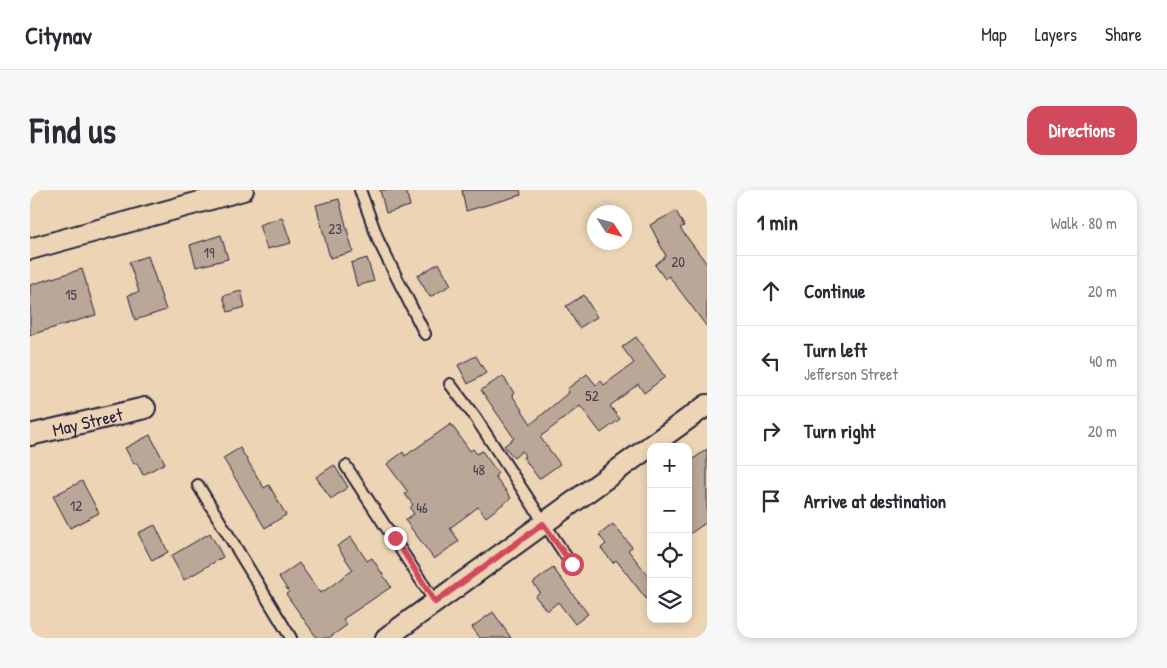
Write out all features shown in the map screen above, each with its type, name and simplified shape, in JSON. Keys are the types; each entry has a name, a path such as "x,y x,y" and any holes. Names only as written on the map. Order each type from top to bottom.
{"street":[{"path":"30,250 243,190"},
{"path":"386,638 707,405"},
{"name":"May Street","path":"30,435 144,408"}],"lane":[{"path":"360,190 379,242 425,334"},
{"path":"450,384 475,417 543,524 572,564"},
{"path":"346,466 435,602"},
{"path":"198,485 291,638"}],"building":[{"path":"380,190 406,190 410,206 386,213"},
{"path":"462,190 520,190 521,195 466,211"},
{"path":"339,199 353,252 330,258 316,205"},
{"path":"676,211 684,226 680,228 707,264 707,327 669,276 665,279 655,265 666,256 650,225"},
{"path":"282,217 291,243 267,249 259,225"},
{"path":"221,235 228,259 196,267 190,245"},
{"path":"148,256 166,310 135,320 128,295 139,292 129,262"},
{"path":"367,258 374,281 357,286 351,263"},
{"path":"439,263 451,285 430,297 417,276"},
{"path":"82,269 96,315 30,335 30,285"},
{"path":"241,291 245,307 228,312 223,296"},
{"path":"584,295 597,317 579,328 566,306"},
{"path":"636,337 665,377 644,393 638,384 610,406 620,419 601,433 580,406 540,437 560,464 539,479 523,457 525,456 522,451 514,458 504,446 514,438 481,390 503,376 514,393 512,395 531,424 569,392 567,389 587,374 596,385 601,381 604,385 634,363 622,347"},
{"path":"476,356 486,373 468,384 458,365"},
{"path":"451,424 470,451 473,449 477,454 482,451 498,473 495,476 511,498 486,517 478,507 450,528 459,541 434,559 405,520 414,514 410,508 413,505 405,494 408,492 387,464 403,452 405,456"},
{"path":"150,435 165,463 143,475 137,463 134,464 125,448"},
{"path":"240,448 264,488 269,485 286,515 265,528 223,458"},
{"path":"707,449 707,522 692,532 692,488 692,460"},
{"path":"334,465 348,487 331,499 316,477"},
{"path":"82,481 99,513 70,528 53,496"},
{"path":"613,524 632,547 628,550 647,574 647,600 616,560 613,563 601,548 606,544 599,535"},
{"path":"155,525 168,552 152,561 138,533"},
{"path":"210,533 223,557 184,580 171,556"},
{"path":"351,537 367,561 372,558 391,587 343,619 347,625 329,638 317,638 286,594 289,592 279,577 299,563 320,593 324,591 353,570 337,546"},
{"path":"553,568 588,614 575,624 558,602 547,611 535,596 540,592 533,583"},
{"path":"493,612 511,638 480,638 472,627"}],"route":[{"path":"395,538 435,602 543,524 572,564"}]}
